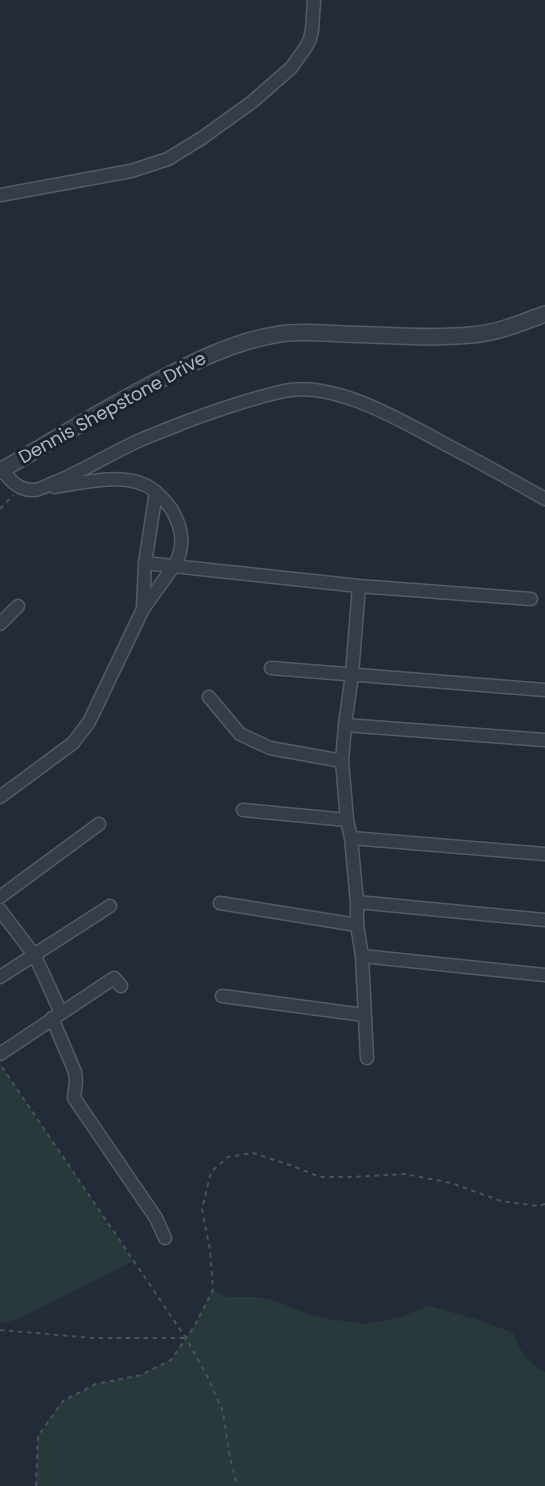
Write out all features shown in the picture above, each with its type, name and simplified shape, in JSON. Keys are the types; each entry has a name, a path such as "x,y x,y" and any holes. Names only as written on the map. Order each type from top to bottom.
{"street":[{"path":"0,195 131,171 168,159 202,138 252,102 291,68 310,39 314,0"},
{"name":"Dennis Shepstone Drive","path":"1,471 116,402 184,367 250,341 281,334 319,333 416,337 472,335 518,325 545,314"},
{"path":"39,489 68,477 140,440 214,411 285,391 302,389 348,398 381,410 545,499"},
{"path":"0,797 73,743 89,722 143,609 179,556 183,538 172,509 146,485 124,479 114,479 33,490 23,489 12,483 1,471"},
{"path":"143,609 145,563 156,492"},
{"path":"145,563 359,586 531,598"},
{"path":"359,586 342,761 357,902 357,925 362,956 367,1058"},
{"path":"0,624 18,606"},
{"path":"272,668 545,690"},
{"path":"209,697 240,734 270,748 342,761"},
{"path":"345,725 545,740"},
{"path":"243,810 347,820"},
{"path":"0,897 99,824"},
{"path":"351,838 545,854"},
{"path":"357,902 545,920"},
{"path":"220,903 357,925"},
{"path":"0,977 110,906"},
{"path":"0,910 35,956 75,1072 74,1098 156,1218 165,1238"},
{"path":"362,956 545,975"},
{"path":"0,1054 114,978 121,986"},
{"path":"222,996 364,1015"}],"path":[{"path":"0,509 14,494 23,489"},
{"path":"0,1064 186,1338 223,1412 237,1486"},
{"path":"36,1486 38,1436 63,1401 96,1384 141,1375 171,1360 194,1327 213,1290 210,1250 202,1209 211,1172 228,1157 253,1153 320,1177 354,1178 405,1174 451,1183 501,1201 538,1206 545,1204"},
{"path":"0,1330 93,1338 186,1338"}],"shaded area":[{"path":"0,1064 133,1261 17,1319 3,1323 0,1322"},
{"path":"213,1290 227,1297 257,1297 273,1300 314,1316 366,1324 397,1318 429,1306 479,1320 513,1333 525,1356 545,1372 545,1486 36,1486 38,1436 63,1401 96,1384 141,1375 171,1360 194,1327"}]}
